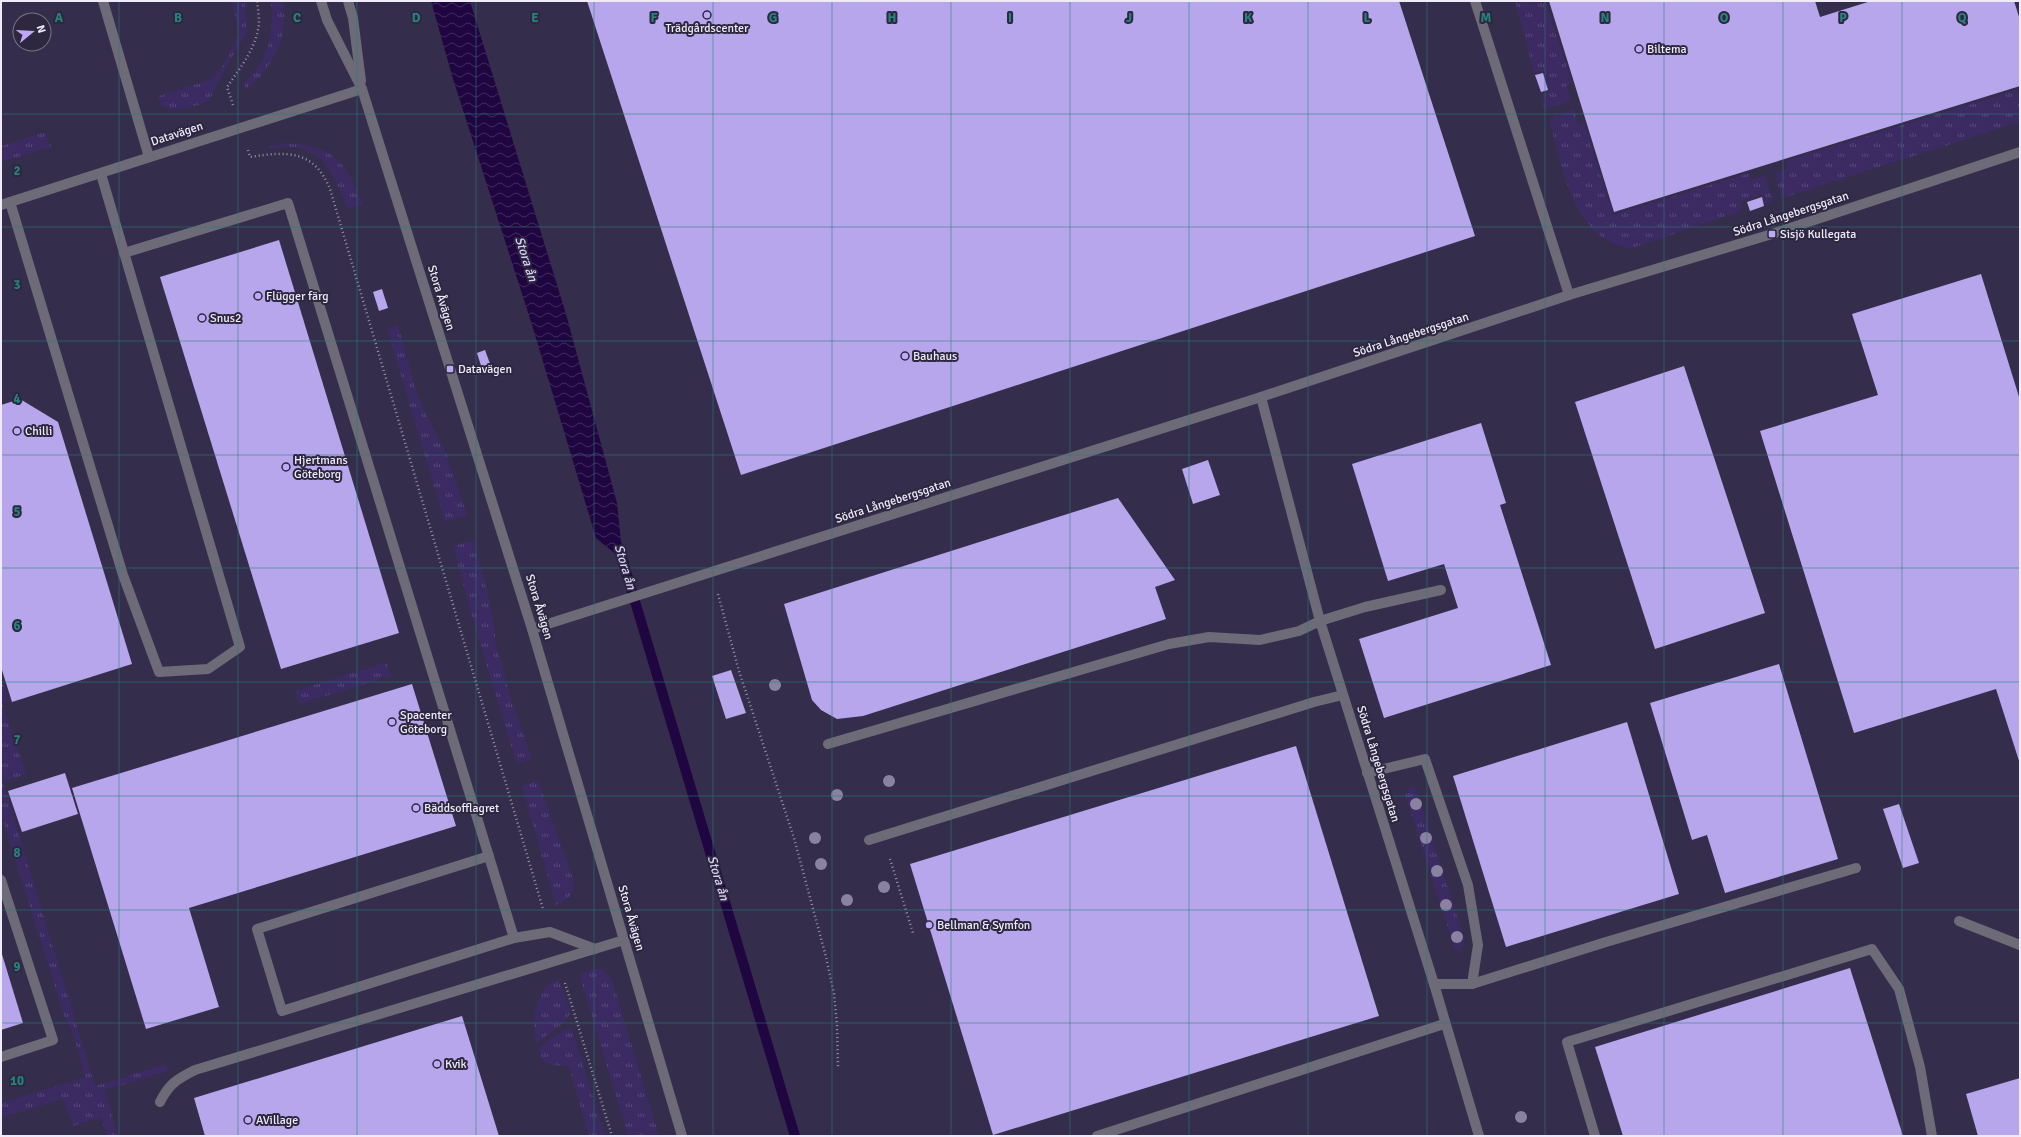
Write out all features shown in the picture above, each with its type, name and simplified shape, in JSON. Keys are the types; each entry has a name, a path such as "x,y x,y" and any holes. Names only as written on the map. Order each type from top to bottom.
{"street":[{"path":"103,1 149,156"},
{"name":"Stora Åvägen","path":"321,1 327,20 362,89 532,629 682,1136"},
{"name":"Stora Åvägen","path":"348,1 353,18 362,89"},
{"path":"1475,1 1569,295"},
{"name":"Datavägen","path":"5,203 100,174 149,156 362,89"},
{"name":"Södra Långebergsgatan","path":"532,629 669,584 712,572 1261,397 1569,295 1772,234 2020,152"},
{"path":"5,203 123,576 159,672 208,669 240,647 100,174"},
{"path":"124,253 288,203 514,938"},
{"name":"Södra Långebergsgatan","path":"1261,397 1320,621 1434,984 1444,1024 1479,1136"},
{"path":"828,744 1169,644 1208,637 1260,640 1299,630 1320,621 1365,607 1441,590"},
{"path":"869,840 1291,709 1343,695"},
{"path":"1367,773 1425,759 1468,885 1478,945 1472,984"},
{"path":"489,856 257,929 282,1011 514,938 550,932 595,949"},
{"path":"1434,984 1472,984 1606,942 1856,868"},
{"path":"1,880 53,1040 1,1057"},
{"path":"1959,921 2020,945"},
{"path":"160,1102 167,1088 179,1078 195,1070 624,940"},
{"path":"1595,1136 1567,1042 1872,949 1899,989 1920,1067 1932,1136"},
{"path":"1097,1136 1444,1024"}],"path":[{"path":"257,1 259,22 255,40 244,63 227,87 250,157 293,154 312,162 324,173 550,932"},
{"path":"712,572 739,671 794,838 826,957 834,994 838,1067"},
{"path":"883,835 913,933"},
{"path":"558,960 612,1136"}],"shaded area":[{"path":"1,1 2020,1 2020,1136 1,1136"}],"green space":[{"path":"231,1 245,1 247,32 224,71 209,101 185,109 167,108 161,105 159,96 209,80 224,65 240,32"},
{"path":"271,1 283,1 284,21 281,39 269,65 255,82 245,89 245,83 259,66 269,43 272,26"},
{"path":"1515,1 1545,1 1572,83 1566,85 1571,101 1545,110 1541,95 1549,91 1544,71 1534,73"},
{"path":"2020,89 2020,122 1782,198 1774,173 1788,168 1786,161"},
{"path":"1573,109 1578,124 1584,123 1613,215 1749,173 1752,180 1765,175 1773,201 1765,204 1762,194 1741,201 1741,211 1629,249 1613,243 1598,234 1579,210 1566,181 1561,165 1549,119"},
{"path":"45,132 51,147 1,162 1,146"},
{"path":"282,143 313,147 325,151 334,157 343,165 350,176 363,204 347,209 331,172 318,157 310,152 296,147 263,149"},
{"path":"398,325 415,387 426,415 446,453 467,515 445,522 387,329"},
{"path":"473,540 482,570 491,610 495,630 495,641 511,699 532,759 517,764 474,624 453,546"},
{"path":"386,662 391,676 300,704 295,691"},
{"path":"1,675 9,702 2,703 26,774 3,782 95,1086 166,1064 168,1071 105,1090 118,1136 107,1136 101,1117 73,1126 63,1099 1,1118 1,1103 85,1077 71,1027 64,1016 1,814"},
{"path":"538,781 574,881 573,890 570,896 556,905 522,786"},
{"path":"1413,787 1417,791 1464,938 1464,943 1459,951 1455,949 1406,798 1405,793 1409,788"},
{"path":"597,968 602,969 612,980 659,1136 628,1136 579,974"},
{"path":"559,980 570,1009 569,1016 561,1025 536,1043 534,1026 540,997 551,983"},
{"path":"571,1026 605,1136 589,1136 569,1067 544,1063 542,1061 540,1046"}],"water":[{"path":"431,1 470,1 566,314 617,503 623,560 596,538 532,325 453,79"}],"building":[{"name":"Bauhaus","path":"587,1 1399,1 1475,236 741,475"},
{"path":"1549,1 1815,1 1820,17 1871,1 2014,1 2020,20 2020,86 1614,212"},
{"path":"1543,73 1548,90 1541,92 1535,75"},
{"path":"1762,197 1764,206 1750,211 1747,202"},
{"path":"279,240 399,633 281,669 160,277"},
{"path":"1981,274 2020,400 2020,764 1996,689 1854,733 1760,431 1878,395 1852,314"},
{"path":"382,289 388,308 379,311 373,292"},
{"path":"485,350 492,369 483,372 477,353"},
{"path":"1684,366 1765,613 1655,649 1575,402"},
{"path":"20,399 58,422 132,664 12,702 1,667 1,405"},
{"path":"1481,423 1506,503 1500,505 1551,665 1384,718 1359,639 1458,608 1444,564 1388,581 1352,464"},
{"path":"1208,460 1220,495 1193,504 1182,469"},
{"path":"1118,498 1175,580 1155,587 1166,619 863,716 837,719 821,710 812,700 784,604"},
{"path":"1779,664 1838,859 1725,893 1707,835 1692,840 1650,703"},
{"path":"731,670 746,713 726,719 712,676"},
{"path":"412,684 456,826 189,908 219,1007 146,1029 72,788"},
{"path":"1627,722 1679,894 1506,947 1453,776"},
{"path":"1296,746 1379,1016 993,1135 910,864"},
{"path":"65,773 78,814 22,832 8,791"},
{"path":"1899,804 1919,863 1903,868 1883,809"},
{"path":"1,951 23,1023 1,1030"},
{"path":"1850,968 1903,1136 1623,1136 1595,1047"},
{"path":"462,1016 499,1136 205,1136 194,1098"},
{"path":"2020,1078 2020,1136 1978,1136 1966,1094"}],"waterway":[{"name":"Stora ån","path":"619,548 795,1136"}],"place":[{"name":"Trädgårdscenter","path":"707,15"},
{"name":"Biltema","path":"1639,49"},
{"name":"Sisjö Kullegata","path":"1772,234"},
{"name":"Flügger färg","path":"258,296"},
{"name":"Snus2","path":"202,318"},
{"name":"Bauhaus","path":"905,356"},
{"name":"Datavägen","path":"450,369"},
{"name":"Chilli","path":"17,431"},
{"name":"Hjertmans Göteborg","path":"286,467"},
{"name":"Spacenter Göteborg","path":"392,722"},
{"name":"Bäddsofflagret","path":"416,808"},
{"name":"Bellman & Symfon","path":"929,925"},
{"name":"Kvik","path":"437,1064"},
{"name":"AVillage","path":"248,1120"}]}
